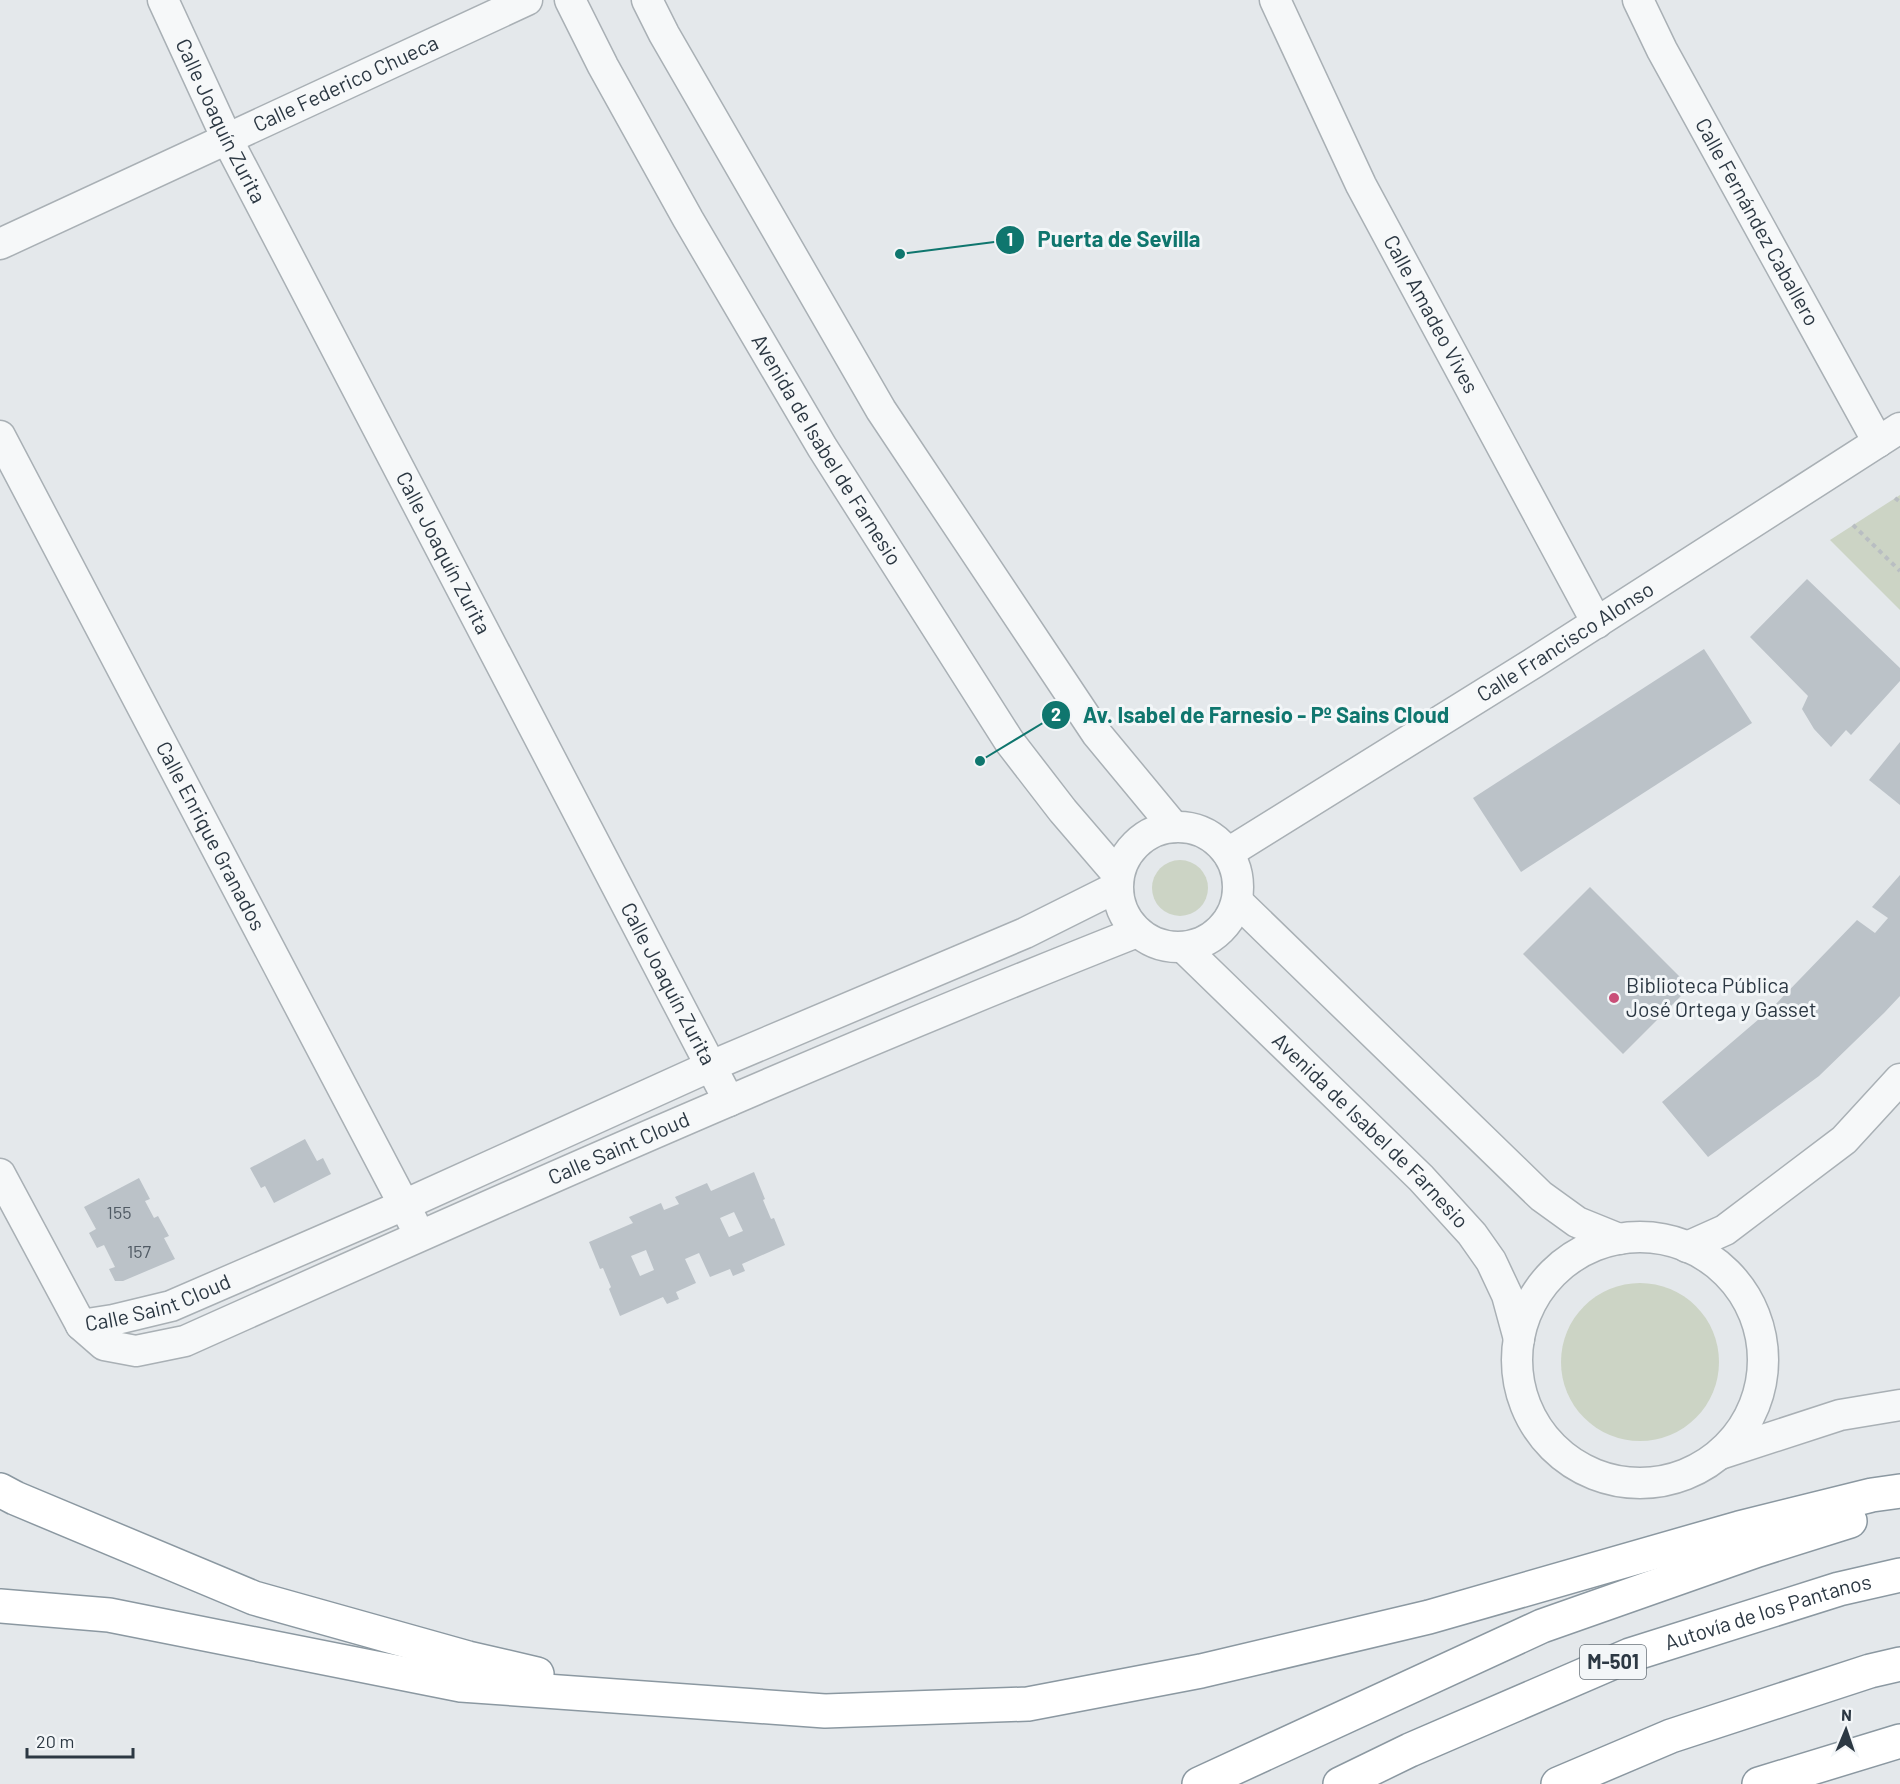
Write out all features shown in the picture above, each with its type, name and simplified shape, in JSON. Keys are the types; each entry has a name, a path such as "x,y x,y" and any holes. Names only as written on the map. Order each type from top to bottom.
{"highway":[{"path":"0,1490 254,1598 468,1658 647,1699"},
{"path":"0,1606 109,1615 461,1685 825,1711 1028,1704 1201,1671 1429,1617 1739,1528 1872,1495 1900,1491"},
{"path":"1199,1784 1542,1626 1758,1550 1900,1505"},
{"name":"Autovía de los Pantanos","path":"1340,1784 1410,1750 1630,1655 1839,1589 1900,1575"},
{"path":"1558,1784 1671,1736 1870,1671 1900,1664"},
{"path":"1759,1784 1900,1741"}],"street":[{"name":"Calle Joaquín Zurita","path":"163,0 227,140 729,1101"},
{"name":"Calle Federico Chueca","path":"0,244 527,0"},
{"name":"Avenida de Isabel de Farnesio","path":"570,0 603,66 683,209 822,447 1009,741 1118,881"},
{"path":"647,0 664,34 880,410 1096,734 1174,827"},
{"name":"Calle Amadeo Vives","path":"1275,0 1362,185 1597,623"},
{"name":"Calle Fernández Caballero","path":"1638,0 1662,50 1889,435"},
{"name":"Calle Enrique Granados","path":"0,435 420,1236"},
{"name":"Calle Francisco Alonso","path":"1228,853 1597,623 1889,435"},
{"path":"1174,827 1195,829 1214,838 1228,853 1236,868 1239,885 1238,902 1230,919 1218,933 1203,943 1184,948 1159,945 1137,932 1126,919 1119,903 1118,881 1125,856 1138,842 1155,831 1174,827"},
{"name":"Calle Saint Cloud","path":"81,1325 171,1306 404,1205 711,1066 1025,933 1118,881"},
{"path":"1238,902 1541,1197 1577,1222 1619,1239"},
{"name":"Calle Saint Cloud","path":"81,1325 104,1345 136,1351 185,1341 729,1101 1137,932"},
{"name":"Avenida de Isabel de Farnesio","path":"1184,948 1421,1178 1472,1234 1491,1261 1507,1295 1519,1339"},
{"path":"1687,1246 1725,1230 1844,1140 1900,1079"},
{"path":"0,1174 81,1325"},
{"path":"1720,1454 1741,1430 1756,1403 1763,1372 1762,1341 1753,1311 1737,1284 1715,1262 1687,1246 1665,1240 1642,1237 1619,1239 1597,1245 1569,1260 1545,1281 1528,1308 1519,1339 1518,1372 1525,1405 1542,1434 1565,1458 1594,1474 1627,1483 1660,1481 1692,1472 1720,1454 1840,1415 1900,1405"}],"path":[{"path":"1894,498 1900,502"},
{"path":"1853,525 1900,571"}],"green space":[{"path":"1900,495 1900,610 1830,540"},
{"path":"1174,860 1186,860 1196,864 1204,872 1208,888 1204,904 1196,912 1186,916 1174,916 1164,912 1156,904 1152,894 1152,882 1156,872 1164,864"},
{"path":"1640,1283 1670,1289 1684,1296 1696,1306 1706,1318 1713,1332 1719,1362 1713,1392 1706,1406 1696,1418 1684,1428 1670,1435 1640,1441 1610,1435 1596,1428 1584,1418 1574,1406 1567,1392 1561,1362 1567,1332 1574,1318 1584,1306 1596,1296 1610,1289"}],"building":[{"path":"1807,579 1900,668 1900,681 1851,735 1846,730 1831,747 1814,729 1802,709 1808,696 1750,637"},
{"path":"1704,649 1752,723 1521,872 1473,798"},
{"path":"1900,742 1900,805 1869,780"},
{"path":"1900,875 1900,996 1819,1076 1708,1157 1662,1102 1773,1007 1857,920 1875,933 1888,918 1872,907"},
{"path":"1590,887 1690,987 1623,1054 1523,954"},
{"path":"305,1139 317,1161 323,1158 331,1174 274,1203 265,1186 261,1188 250,1168"},
{"path":"754,1172 771,1219 774,1218 785,1245 742,1264 745,1271 733,1276 730,1269 710,1277 699,1253 685,1259 696,1283 676,1292 679,1299 667,1304 663,1297 620,1316 609,1289 611,1287 603,1268 600,1269 589,1242 633,1223 629,1217 661,1203 664,1210 679,1204 675,1197 707,1183 711,1191","holes":["734,1212 743,1231 729,1237 720,1218","646,1250 654,1270 640,1276 631,1256"]},
{"path":"139,1178 150,1199 145,1201 154,1218 158,1216 169,1236 164,1238 175,1259 123,1281 115,1281 109,1269 115,1267 104,1245 97,1248 89,1233 96,1229 84,1207"}],"place":[{"name":"Puerta de Sevilla","path":"900,254"},
{"name":"Av. Isabel de Farnesio - Pº Sains Cloud","path":"980,761"},
{"name":"Biblioteca Pública José Ortega y Gasset","path":"1614,998"}]}
